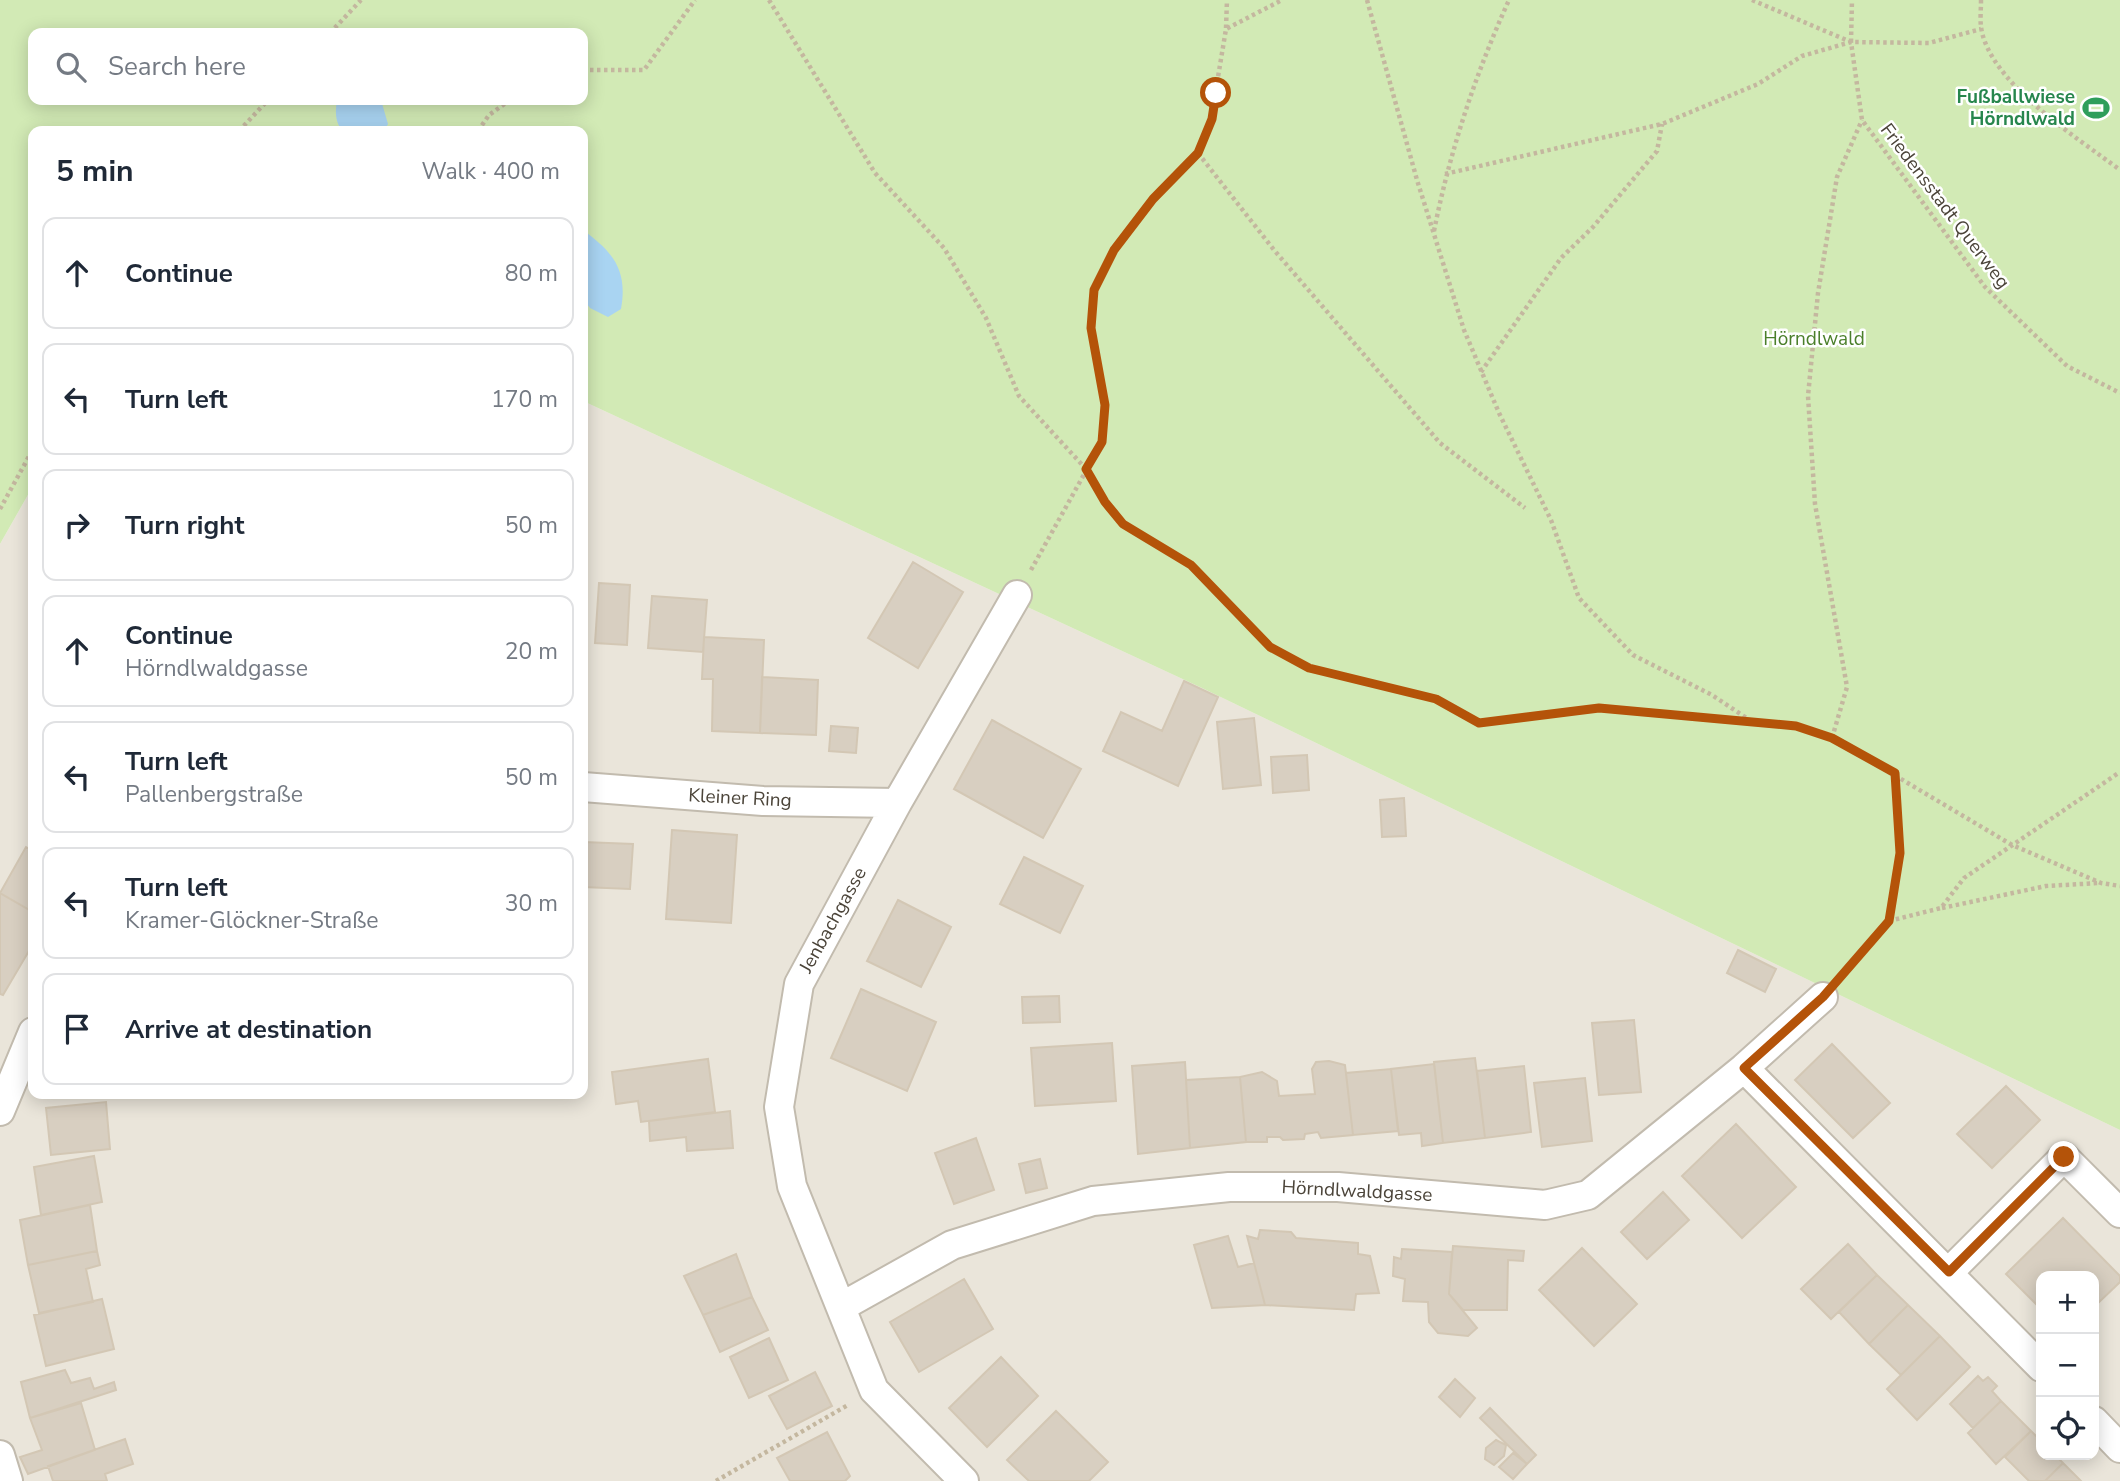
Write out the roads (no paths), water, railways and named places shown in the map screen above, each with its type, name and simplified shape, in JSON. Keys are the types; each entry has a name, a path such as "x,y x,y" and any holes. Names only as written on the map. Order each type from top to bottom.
{"street":[{"name":"Jenbachgasse","path":"964,1481 874,1390 792,1186 779,1107 799,984 897,803 1017,595"},
{"name":"Kleiner Ring","path":"588,787 763,801 897,803"},
{"name":"Hörndlwaldgasse","path":"841,1307 952,1245 1093,1201 1229,1187 1338,1187 1545,1205 1588,1195 1744,1068 1823,997"},
{"path":"0,1111 28,1044"},
{"path":"1744,1068 2036,1362"},
{"path":"1949,1272 2064,1157 2120,1213"},
{"path":"2099,1426 2120,1448"},
{"path":"0,1455 8,1481"}],"water":[{"path":"336,105 382,105 388,124 339,126"},
{"path":"588,234 603,246 616,263 623,295 621,309 608,317 590,308"}],"place":[{"name":"Fußballwiese Hörndlwald","path":"2096,108"}],"park label":[{"name":"Hörndlwald","path":"1814,339"}]}
